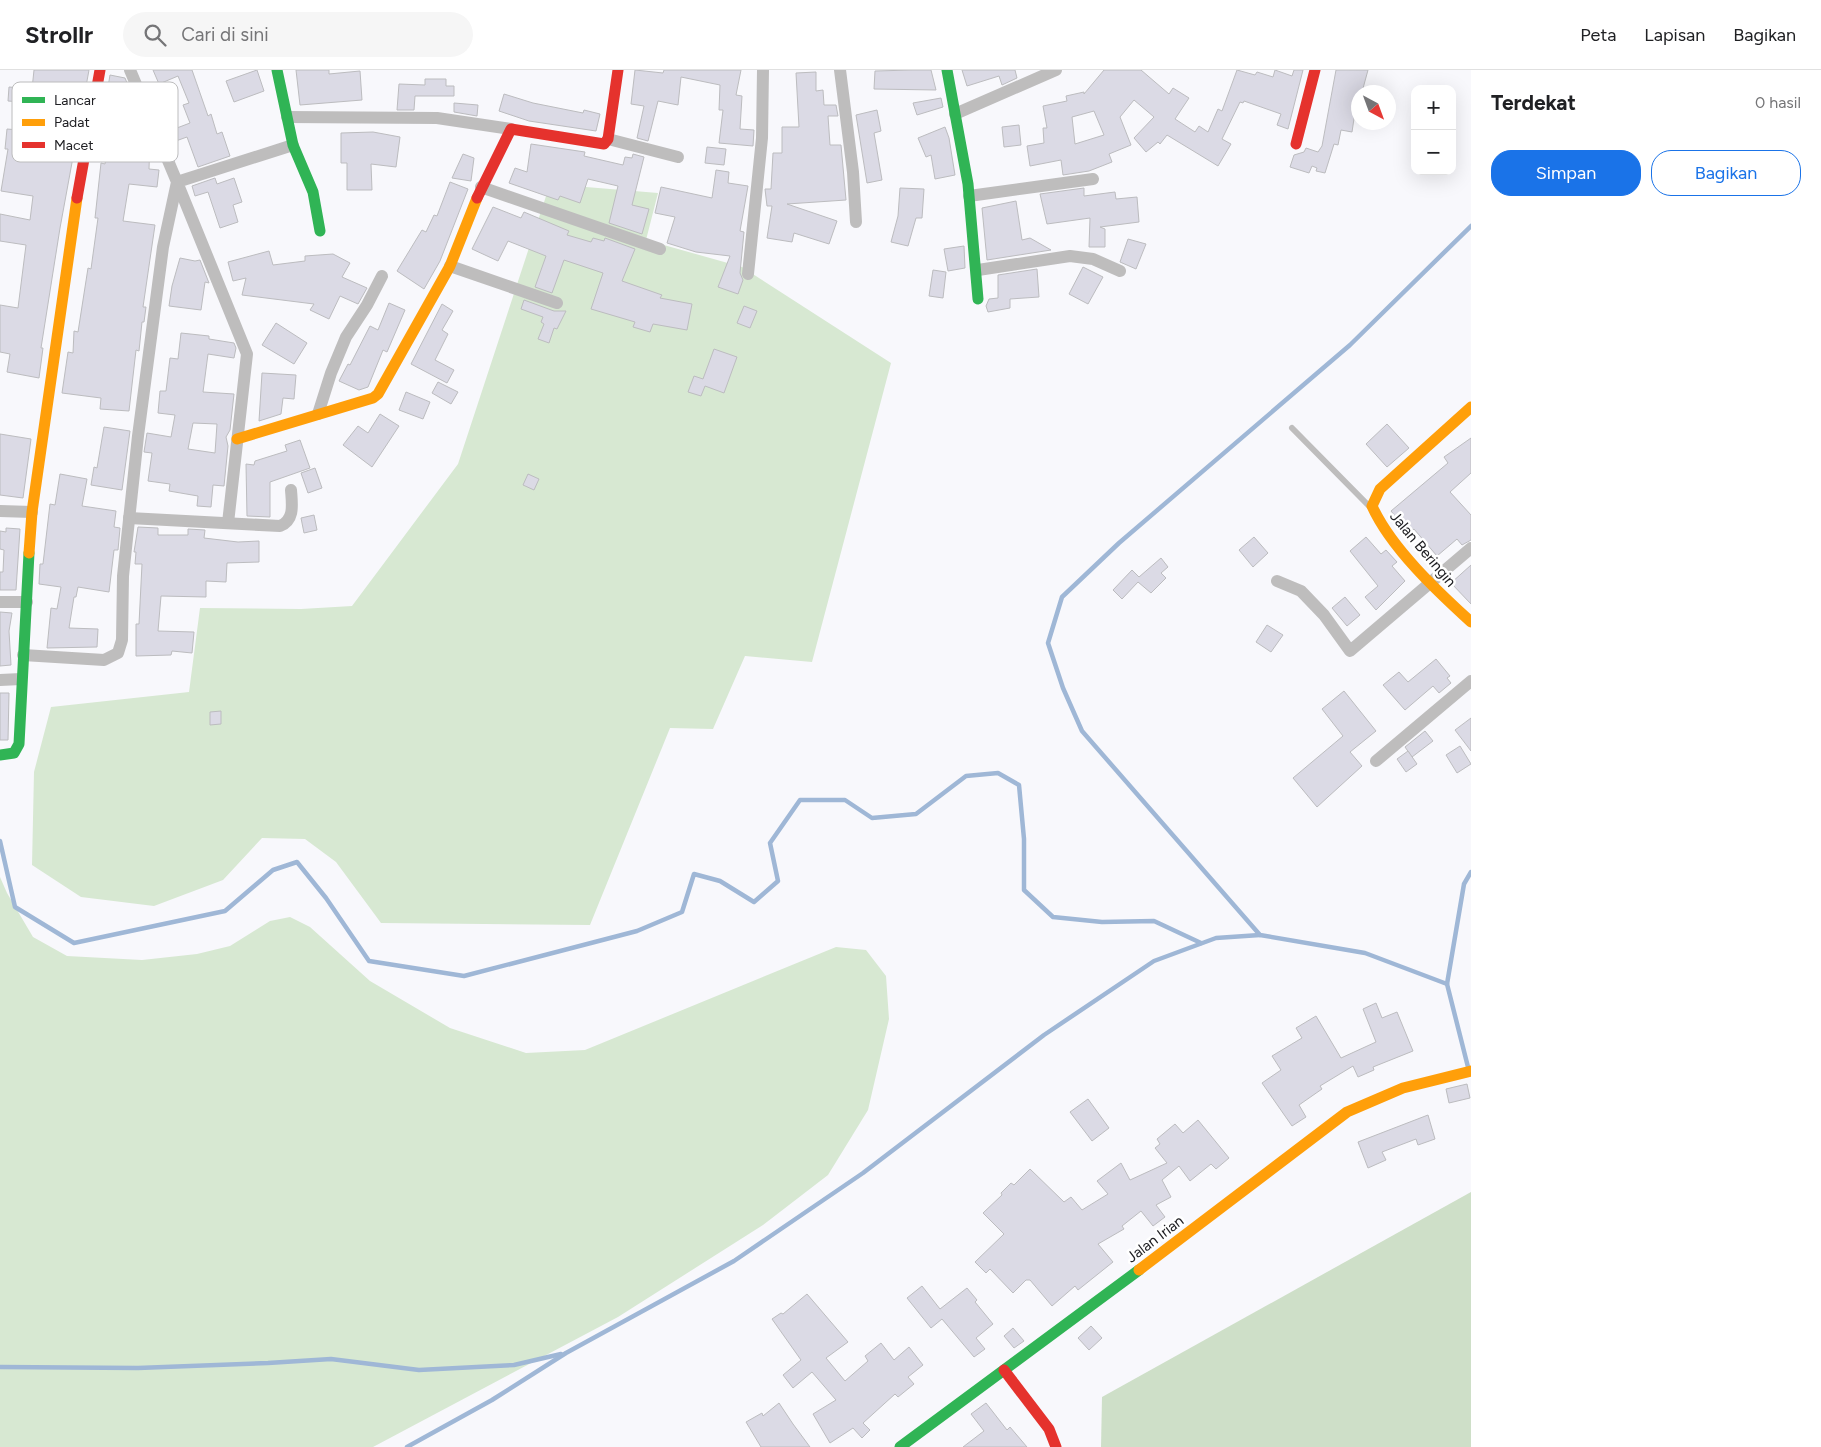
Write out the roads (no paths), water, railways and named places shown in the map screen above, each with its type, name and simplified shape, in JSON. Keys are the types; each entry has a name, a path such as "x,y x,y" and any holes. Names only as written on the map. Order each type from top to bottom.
{"street":[{"path":"130,70 135,82"},
{"path":"277,70 293,145 313,192 320,231"},
{"path":"287,117 437,118 604,144 608,139 618,70"},
{"path":"748,274 757,205 762,138 763,70"},
{"path":"840,70 853,172 856,222"},
{"path":"947,70 969,196 978,270 978,299"},
{"path":"955,114 1056,70"},
{"path":"1296,144 1315,70"},
{"path":"237,439 378,394 450,266 481,187 511,129"},
{"path":"608,139 678,157"},
{"path":"177,182 293,145"},
{"path":"0,755 14,753 19,744 21,679 32,512 70,240 84,162"},
{"path":"169,162 247,354 228,524"},
{"path":"969,196 1093,180"},
{"path":"23,654 104,660 118,653 122,640 123,576 129,518 163,247 177,182"},
{"path":"481,187 660,249"},
{"path":"978,270 1070,256 1093,259 1120,271"},
{"path":"450,266 557,303"},
{"path":"318,414 328,381 346,337 382,276"},
{"name":"Jalan Beringin","path":"1471,407 1380,489 1373,501 1372,510 1430,583 1471,622"},
{"path":"129,518 277,527 285,524 291,516 291,490"},
{"path":"0,511 32,512"},
{"path":"1277,581 1301,592 1324,615 1350,651 1471,548"},
{"path":"0,602 27,602"},
{"path":"0,680 21,679"},
{"path":"1376,761 1471,681"},
{"name":"Jalan Irian","path":"900,1447 1347,1112 1403,1088 1471,1071"},
{"path":"1004,1370 1049,1429 1056,1447"}],"lane":[{"path":"1292,428 1372,510"}],"waterway":[{"path":"1447,984 1365,953 1260,935 1082,731 1063,688 1048,643 1062,597 1119,543 1350,345 1471,226"},
{"path":"0,841 15,907 74,943 225,911 273,870 297,862 326,898 369,961 464,976 637,931 682,912 694,874 720,881 754,902 778,881 770,843 800,800 845,800 872,818 916,814 966,776 998,773 1019,785 1024,839 1024,890 1053,917 1102,922 1154,921 1201,943"},
{"path":"1468,1067 1447,984 1464,884 1471,872"},
{"path":"407,1447 492,1400 566,1353 734,1261 863,1173 1044,1035 1154,961 1216,938 1260,935"},
{"path":"0,1367 138,1368 331,1359 419,1370 514,1365 561,1354"}]}
